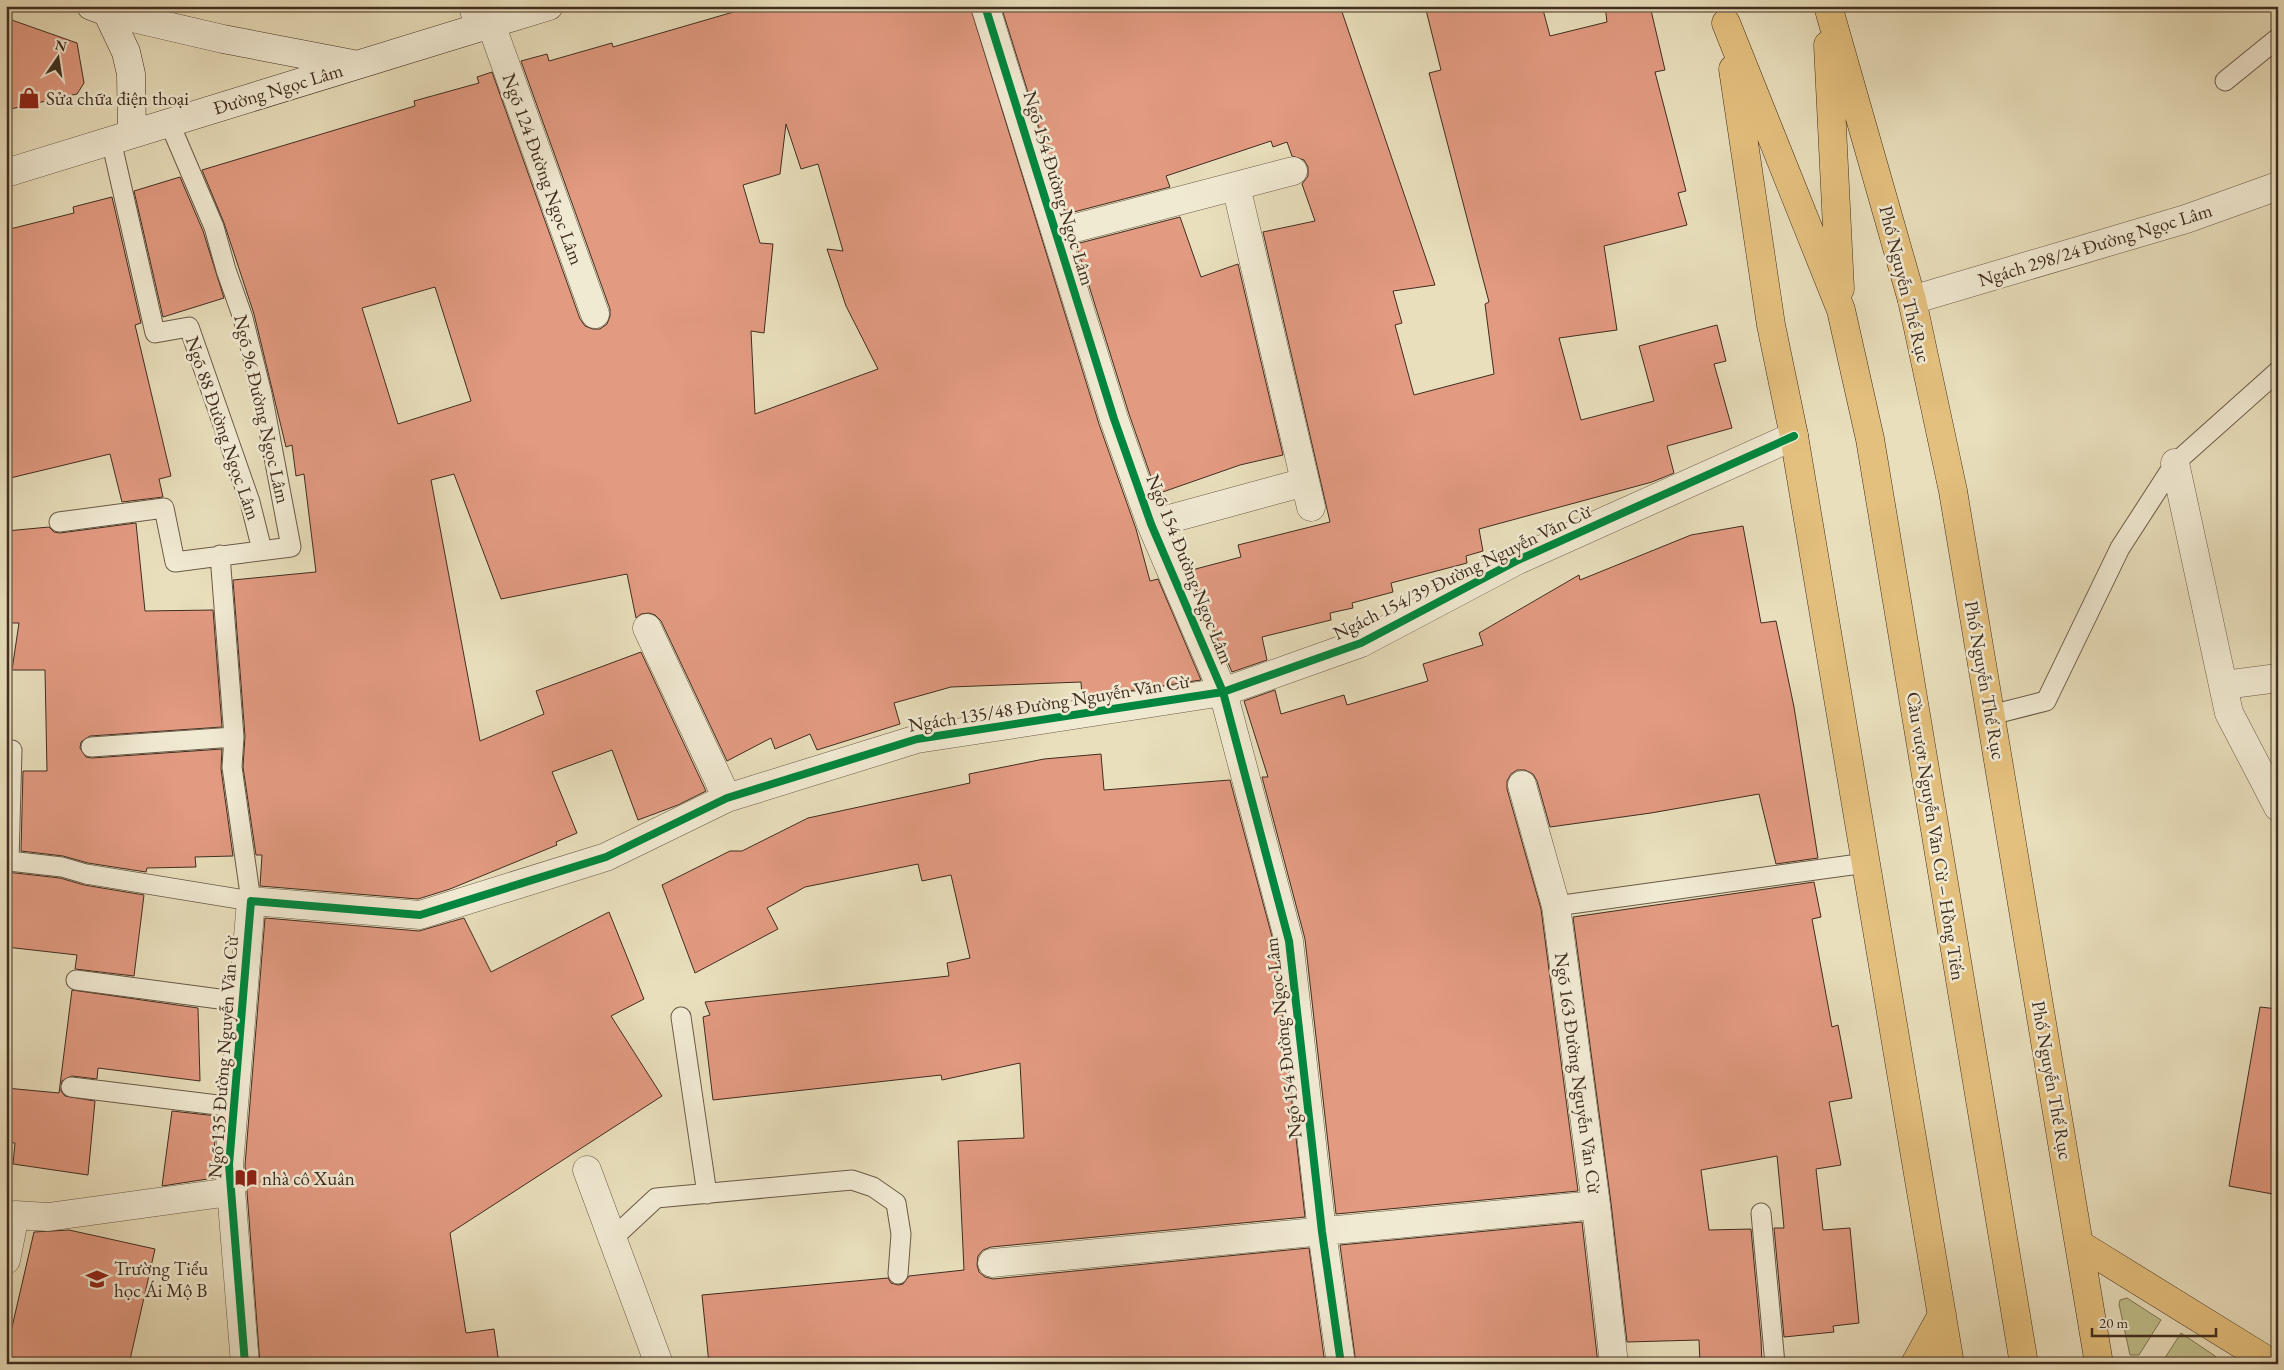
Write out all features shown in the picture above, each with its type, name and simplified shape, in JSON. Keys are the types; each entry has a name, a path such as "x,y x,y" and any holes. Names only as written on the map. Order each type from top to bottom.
{"main road":[{"name":"Phố Nguyễn Thế Rục","path":"1827,6 1912,300 1953,491 2099,1364"},
{"path":"1827,6 1841,310"},
{"path":"1724,15 1841,310"},
{"path":"1724,15 1771,325 1794,436 1950,1364"},
{"name":"Cầu vượt Nguyễn Văn Cừ – Hồng Tiến","path":"1841,310 1870,439 2024,1364"},
{"path":"2079,1244 2274,1364"},
{"path":"1915,1364 1942,1315"}],"street":[{"name":"Đường Ngọc Lâm","path":"6,173 356,65 481,19 550,6"},
{"name":"Ngõ 154 Đường Ngọc Lâm","path":"985,6 1114,419 1150,524 1223,692 1289,941 1322,1232 1341,1364"},
{"path":"99,9 223,39 356,65"},
{"path":"99,9 126,52 131,74 133,104 122,137"},
{"name":"Ngõ 124 Đường Ngọc Lâm","path":"481,19 595,314"},
{"path":"1056,233 1293,171"},
{"path":"1150,524 1308,494 1236,186"},
{"name":"Ngách 298/24 Đường Ngọc Lâm","path":"1912,300 2186,218 2278,186"},
{"name":"Ngách 154/39 Đường Nguyễn Văn Cừ","path":"1223,692 1361,643 1518,560 1794,436"},
{"path":"2176,463 2229,713 2278,807"},
{"path":"647,628 727,798"},
{"path":"2224,685 2278,678"},
{"name":"Ngách 135/48 Đường Nguyễn Văn Cừ","path":"252,901 420,915 606,857 727,798 917,739 1223,692"},
{"name":"Ngõ 163 Đường Nguyễn Văn Cừ","path":"1522,785 1556,906 1596,1205 1614,1364"},
{"name":"Ngõ 135 Đường Nguyễn Văn Cừ","path":"245,1364 229,1165 252,901"},
{"path":"587,1170 659,1364"},
{"path":"6,1260 15,1215 48,1217 230,1192"},
{"path":"992,1263 1596,1205"}],"lane":[{"path":"2226,81 2278,38"},
{"name":"Ngõ 96 Đường Ngọc Lâm","path":"59,522 164,508 176,562 291,547 262,394 243,318 226,270 214,226 169,122"},
{"name":"Ngõ 88 Đường Ngọc Lâm","path":"122,137 155,333 189,327 250,502 262,550"},
{"path":"1990,715 2046,701 2120,548 2176,463 2278,371"},
{"name":"Ngõ 135 Đường Nguyễn Văn Cừ","path":"220,555 234,737 232,767 252,901"},
{"path":"91,747 234,737"},
{"path":"6,751 12,750 9,861 62,867 86,874 252,901"},
{"path":"1556,906 1866,863"},
{"path":"76,980 242,1002"},
{"path":"681,1017 707,1194"},
{"path":"71,1087 234,1107"},
{"path":"612,1239 656,1198 852,1180 873,1187 896,1203 901,1234 898,1274"},
{"path":"1761,1213 1776,1364"}],"green space":[{"path":"2127,1298 2161,1320 2139,1355 2130,1355 2119,1304 2120,1300"},
{"path":"2181,1333 2215,1356 2216,1360 2208,1364 2161,1364"}],"building":[{"path":"754,6 970,6 1099,424 1136,529 1150,581 1158,579 1201,680 1082,698 1081,682 951,687 894,703 900,724 817,750 810,734 775,749 771,738 727,761 661,621 655,615 649,613 641,614 636,618 627,574 501,599 454,474 431,480 480,741 544,714 536,691 641,652 706,791 678,805 638,820 612,750 552,772 577,833 556,842 557,845 450,889 418,899 260,886 262,855 256,855 243,767 245,736 233,580 316,572 304,474 296,476 292,445 286,447 254,314 224,223 202,170 415,106 414,101 479,83 477,77 492,72 580,319 585,326 600,329 607,324 610,309 521,61 547,54 549,61 612,43 613,47","holes":["786,124 801,169 818,164 843,251 827,249 846,306 878,369 755,414 751,331 764,333 773,244 760,243 743,185 780,174","435,287 471,401 398,424 362,308"]},
{"path":"1001,6 1340,6 1435,285 1393,291 1402,323 1395,325 1414,395 1494,374 1485,304 1489,302 1429,73 1441,70 1425,6 1542,6 1550,36 1607,22 1605,6 1650,6 1665,70 1655,72 1686,191 1678,193 1687,225 1604,246 1617,330 1559,338 1581,420 1654,401 1639,346 1717,325 1726,361 1714,364 1732,428 1667,446 1674,473 1652,482 1479,529 1483,551 1466,556 1467,563 1391,583 1393,592 1352,603 1353,608 1330,613 1331,620 1262,637 1267,660 1232,672 1188,571 1241,557 1238,545 1330,522 1263,232 1315,221 1302,184 1308,176 1308,167 1304,160 1292,156 1287,142 1273,147 1271,141 1166,176 1170,187 1066,214"},
{"path":"6,18 77,43 84,83 77,94 6,110"},
{"path":"180,177 203,231 224,298 163,317 134,191"},
{"path":"112,197 141,323 135,325 171,476 159,479 163,497 122,502 110,454 6,479 6,230 74,213 73,207"},
{"path":"1180,217 1201,277 1238,264 1283,455 1240,465 1157,494 1129,414 1076,244"},
{"path":"136,523 145,611 213,610 222,727 90,736 81,742 80,748 86,757 92,758 222,749 221,769 233,856 195,857 196,867 147,868 146,872 88,863 63,856 21,851 23,771 47,771 45,670 12,670 19,623 6,623 6,531 49,527 54,532 60,533"},
{"path":"1743,526 1761,623 1776,621 1794,707 1818,858 1776,864 1759,794 1651,813 1550,827 1537,781 1533,774 1525,770 1517,770 1511,774 1507,781 1507,789 1541,909 1578,1191 1336,1214 1305,939 1262,777 1268,777 1244,701 1275,690 1281,714 1344,695 1347,705 1428,681 1423,664 1483,645 1479,633 1579,575 1580,580 1691,535"},
{"path":"1101,754 1104,790 1230,780 1274,944 1305,1217 991,1247 983,1250 978,1256 977,1265 979,1272 985,1277 993,1279 1309,1248 1325,1364 709,1364 702,1295 888,1278 891,1283 898,1285 903,1284 909,1276 964,1270 958,1141 1024,1138 1020,1063 942,1080 941,1075 713,1100 703,1017 710,1015 705,1002 949,976 947,963 970,958 951,875 922,881 918,864 805,887 767,908 778,929 695,973 662,885 730,851 742,851 808,818 970,783 969,774 1044,759"},
{"path":"6,872 60,878 84,885 144,895 134,976 75,969 77,955 6,947"},
{"path":"1814,882 1821,917 1812,919 1832,1027 1838,1025 1852,1098 1829,1102 1841,1165 1816,1169 1823,1230 1850,1228 1859,1323 1833,1326 1834,1332 1784,1337 1774,1228 1784,1228 1777,1156 1701,1170 1709,1230 1751,1229 1762,1364 1700,1364 1699,1340 1627,1342 1611,1203 1573,917"},
{"path":"609,912 644,999 611,1016 662,1096 450,1233 466,1333 494,1329 499,1364 260,1364 245,1165 265,918 419,931 464,918 491,972"},
{"path":"72,990 198,1008 200,1081 98,1068 97,1079 72,1076 62,1081 61,1091 65,1096 95,1101 88,1175 13,1164 15,1143 6,1142 6,1088 59,1093"},
{"path":"2260,1007 2278,1009 2278,1195 2229,1186"},
{"path":"172,1111 217,1116 213,1164 214,1178 162,1186"},
{"path":"1582,1222 1598,1364 1356,1364 1340,1245"},
{"name":"Trường Tiểu học Ái Mộ B","path":"69,1230 155,1249 129,1364 6,1364 6,1353 34,1232"}],"cycle path":[{"path":"985,6 1114,419 1151,524 1223,692 1289,941 1322,1232 1341,1364"},
{"path":"245,1364 229,1165 251,901 420,915 606,857 727,798 917,739 1223,692 1361,643 1518,560 1794,436"}],"place":[{"name":"Sửa chữa điện thoại","path":"29,98"},
{"name":"nhà cô Xuân","path":"246,1178"},
{"name":"Trường Tiểu học Ái Mộ B","path":"97,1279"}]}
